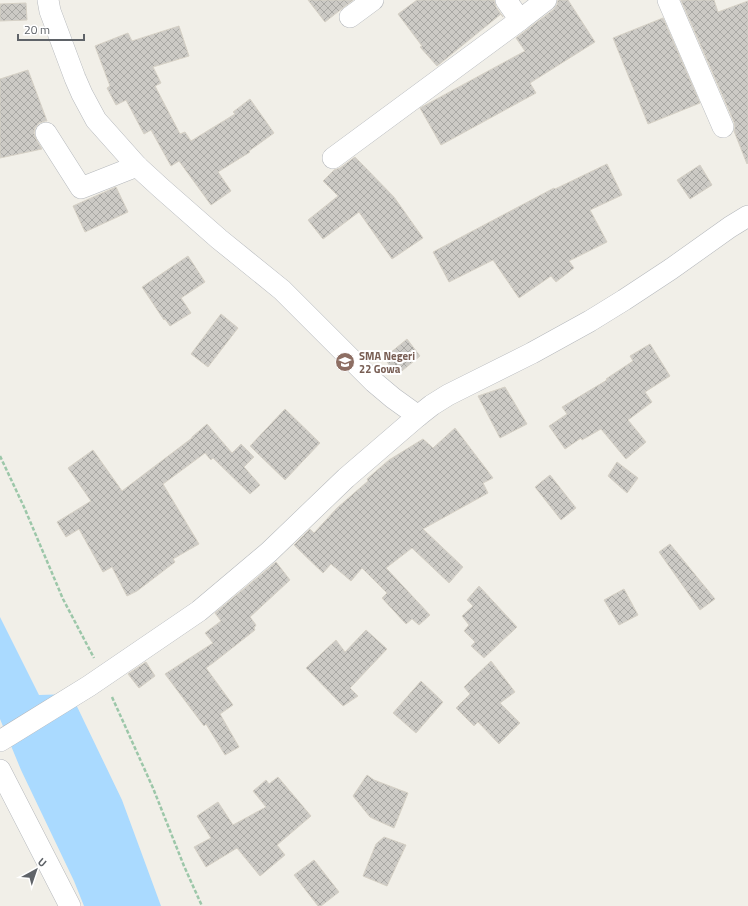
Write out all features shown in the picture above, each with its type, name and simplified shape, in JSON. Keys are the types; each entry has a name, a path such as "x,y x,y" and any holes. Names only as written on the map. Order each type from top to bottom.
{"street":[{"path":"48,0 50,11 75,78 96,120 160,188 282,290 374,382 418,416"},
{"path":"350,17 373,0"},
{"path":"506,0 520,20"},
{"path":"333,158 546,0"},
{"path":"668,0 723,127"},
{"path":"46,133 81,188 138,166"},
{"path":"1,741 89,686 199,611 269,552 346,478 418,416 448,395 590,321 671,269 748,216"},
{"path":"0,770 70,906"}],"water":[{"path":"0,617 39,695 71,694 122,800 161,906 84,906 74,881 21,770 0,719"}],"building":[{"path":"308,0 353,0 325,22"},
{"path":"417,0 494,0 496,7 501,14 437,66 420,47 422,46 398,14"},
{"path":"558,0 568,0 595,42 530,83 536,93 441,145 420,108 525,51 516,38 553,10 557,5"},
{"path":"681,0 714,0 718,12 748,1 747,164 734,131 734,122"},
{"path":"26,3 27,20 0,21 0,4"},
{"path":"663,18 700,103 648,124 613,38"},
{"path":"179,26 189,56 153,67 161,83 155,86 180,134 185,132 191,141 235,114 233,112 250,99 274,133 249,151 250,152 218,172 231,191 211,205 179,161 171,166 151,130 144,134 126,100 116,105 107,88 110,86 95,46 128,33 132,41"},
{"path":"28,70 47,121 39,123 35,128 34,133 42,149 0,158 0,79"},
{"path":"355,157 394,197 423,238 392,259 359,212 323,239 308,220 338,196 323,181 334,170 340,168"},
{"path":"607,164 622,195 590,210 607,242 569,261 574,268 556,282 551,276 519,298 493,260 449,282 433,252 554,188 555,189"},
{"path":"700,165 712,185 690,199 677,180"},
{"path":"116,187 128,212 85,232 73,206"},
{"path":"188,256 205,282 181,298 191,313 170,326 165,319 164,320 142,287"},
{"path":"221,314 238,328 208,367 191,354"},
{"path":"407,339 420,356 397,375 384,358"},
{"path":"650,344 670,376 645,392 652,402 628,420 646,442 626,459 601,429 582,440 581,438 565,449 549,426 567,414 562,407 607,380 606,379 633,361 630,356"},
{"path":"505,387 527,424 500,438 478,396"},
{"path":"285,409 320,443 285,480 250,446"},
{"path":"207,424 232,453 241,444 254,457 244,467 260,485 250,494 213,458 211,460 205,453 163,484 199,544 173,559 175,562 137,591 127,596 112,567 103,572 79,529 66,537 57,522 91,501 68,468 93,450 122,491 192,438"},
{"path":"455,428 493,478 483,483 488,493 423,529 463,567 449,583 412,548 386,568 430,615 419,625 412,619 406,624 382,598 387,593 362,568 351,581 331,564 323,573 294,545 310,529 314,533 337,508 389,460 423,439 433,448"},
{"path":"617,462 638,478 627,493 608,476"},
{"path":"550,475 576,508 561,520 535,487"},
{"path":"670,544 715,599 700,610 659,552"},
{"path":"276,562 290,580 250,617 256,625 254,628 255,630 206,668 233,705 220,714 239,747 225,755 206,724 204,726 165,674 213,643 205,633 221,621 215,613"},
{"path":"479,586 517,627 484,658 471,646 475,642 464,631 469,625 462,616 473,606 467,600"},
{"path":"624,589 638,615 619,625 604,600"},
{"path":"366,630 387,649 350,688 358,696 343,706 306,668 336,640 345,652"},
{"path":"491,661 515,692 500,703 520,723 499,744 478,722 474,726 456,708 470,694 464,687"},
{"path":"146,662 155,676 139,688 128,674"},
{"path":"421,681 443,702 416,733 393,713"},
{"path":"367,775 374,780 408,793 394,828 370,817 353,796"},
{"path":"278,777 311,816 277,845 285,855 260,876 237,848 206,867 194,847 211,838 197,816 218,802 233,825 266,807 253,791 266,780 269,784"},
{"path":"384,837 406,845 387,886 363,876 376,844"},
{"path":"314,860 339,892 321,906 318,906 294,875"}],"place":[{"name":"SMA Negeri 22 Gowa","path":"345,362"}]}
